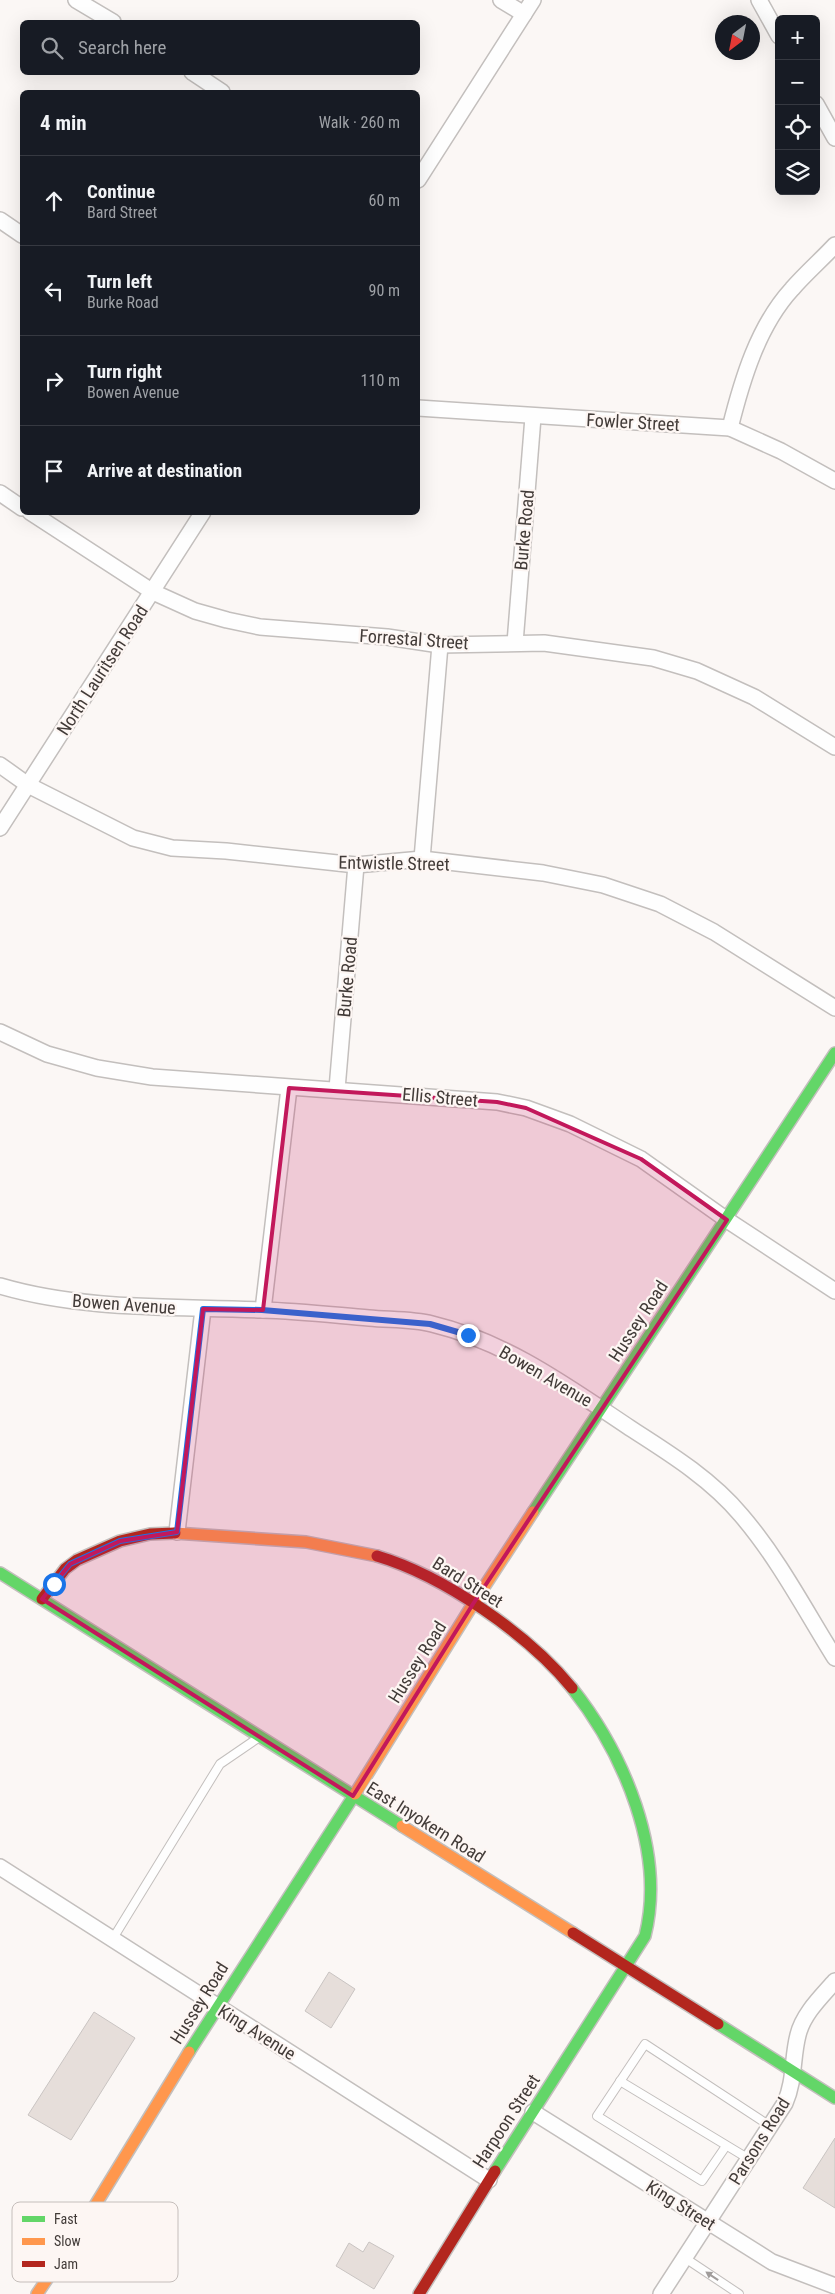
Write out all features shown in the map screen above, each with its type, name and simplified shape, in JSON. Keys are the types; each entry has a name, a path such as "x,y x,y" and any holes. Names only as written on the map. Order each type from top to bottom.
{"street":[{"path":"76,0 110,20"},
{"path":"501,0 524,14"},
{"path":"420,177 533,0"},
{"path":"759,0 775,29"},
{"path":"196,75 219,90"},
{"path":"817,105 835,138"},
{"path":"0,220 20,234"},
{"path":"730,428 739,393 760,340 773,315 791,290 835,245"},
{"name":"Fowler Street","path":"420,408 533,417 730,428 781,451 835,482"},
{"name":"Burke Road","path":"515,643 533,417"},
{"path":"0,493 20,507"},
{"name":"Forrestal Street","path":"35,515 153,592 195,611 260,627 387,637 440,645 544,643 654,658 697,671 754,697 835,747"},
{"name":"North Lauritsen Road","path":"0,828 201,515"},
{"path":"422,859 440,645"},
{"name":"Entwistle Street","path":"0,765 28,784 133,838 172,848 226,851 356,865 422,859 543,873 602,885 660,904 714,932 835,1008"},
{"name":"Burke Road","path":"337,1089 356,865"},
{"name":"Ellis Street","path":"0,1032 47,1054 97,1068 152,1077 497,1102 526,1108 570,1124 641,1159 727,1220 835,1291"},
{"name":"Hussey Road","path":"97,2202 217,2007 354,1796 473,1604 695,1265 727,1220 835,1052"},
{"path":"262,1310 289,1088"},
{"name":"Bowen Avenue","path":"0,1286 24,1293 84,1303 262,1310 430,1324 468,1335 508,1351 544,1370 677,1459 712,1486 740,1513 762,1542 835,1658"},
{"path":"177,1532 203,1309"},
{"name":"Bard Street","path":"42,1599 70,1564 120,1541 177,1532 297,1540 334,1545 410,1568 443,1584 525,1640 552,1664 596,1718 628,1780 639,1813 652,1886 650,1917 645,1936 624,1967"},
{"name":"East Inyokern Road","path":"0,1573 835,2098"},
{"name":"King Avenue","path":"0,1867 489,2180"},
{"name":"Harpoon Street","path":"419,2294 624,1967"},
{"name":"Parsons Road","path":"661,2294 785,2103 791,2089 798,2033 806,2016 835,1981"},
{"name":"King Street","path":"534,2112 772,2262 835,2286"},
{"name":"Hussey Road","path":"37,2294 45,2282"}],"lane":[{"path":"112,1940 220,1764 260,1737"},
{"path":"726,2146 702,2181 597,2116 645,2044 770,2126"},
{"path":"620,2081 749,2159"},
{"path":"685,2258 739,2294"}],"highlighted area":[{"path":"289,1088 497,1102 526,1108 641,1159 727,1220 473,1604 353,1796 42,1599 70,1564 120,1541 177,1532 203,1309 263,1310"}],"building":[{"path":"329,1972 355,1989 331,2028 305,2011"},
{"path":"94,2012 135,2038 71,2140 28,2115"},
{"path":"835,2138 835,2208 803,2188"},
{"path":"369,2242 394,2256 374,2289 336,2266 349,2243 363,2252"}],"traffic: fast":[{"path":"533,1512 835,1053"},
{"path":"0,1573 402,1826"},
{"path":"495,2171 645,1936 650,1904 650,1871 645,1838 636,1805 608,1743 591,1714 572,1688"},
{"path":"189,2052 355,1794"},
{"path":"718,2024 835,2098"}],"traffic: slow":[{"path":"355,1794 473,1604 533,1512"},
{"path":"175,1533 306,1542 377,1556"},
{"path":"402,1826 573,1933"},
{"path":"97,2202 189,2052"},
{"path":"37,2294 45,2282"}],"traffic: jam":[{"path":"42,1599 65,1569 77,1560 120,1541 150,1534 175,1533"},
{"path":"377,1556 430,1577 483,1609 532,1647 572,1688"},
{"path":"573,1933 718,2024"},
{"path":"419,2294 495,2171"}],"route":[{"path":"54,1584 70,1564 120,1541 177,1532 203,1309 262,1310 430,1324 468,1335"}]}
